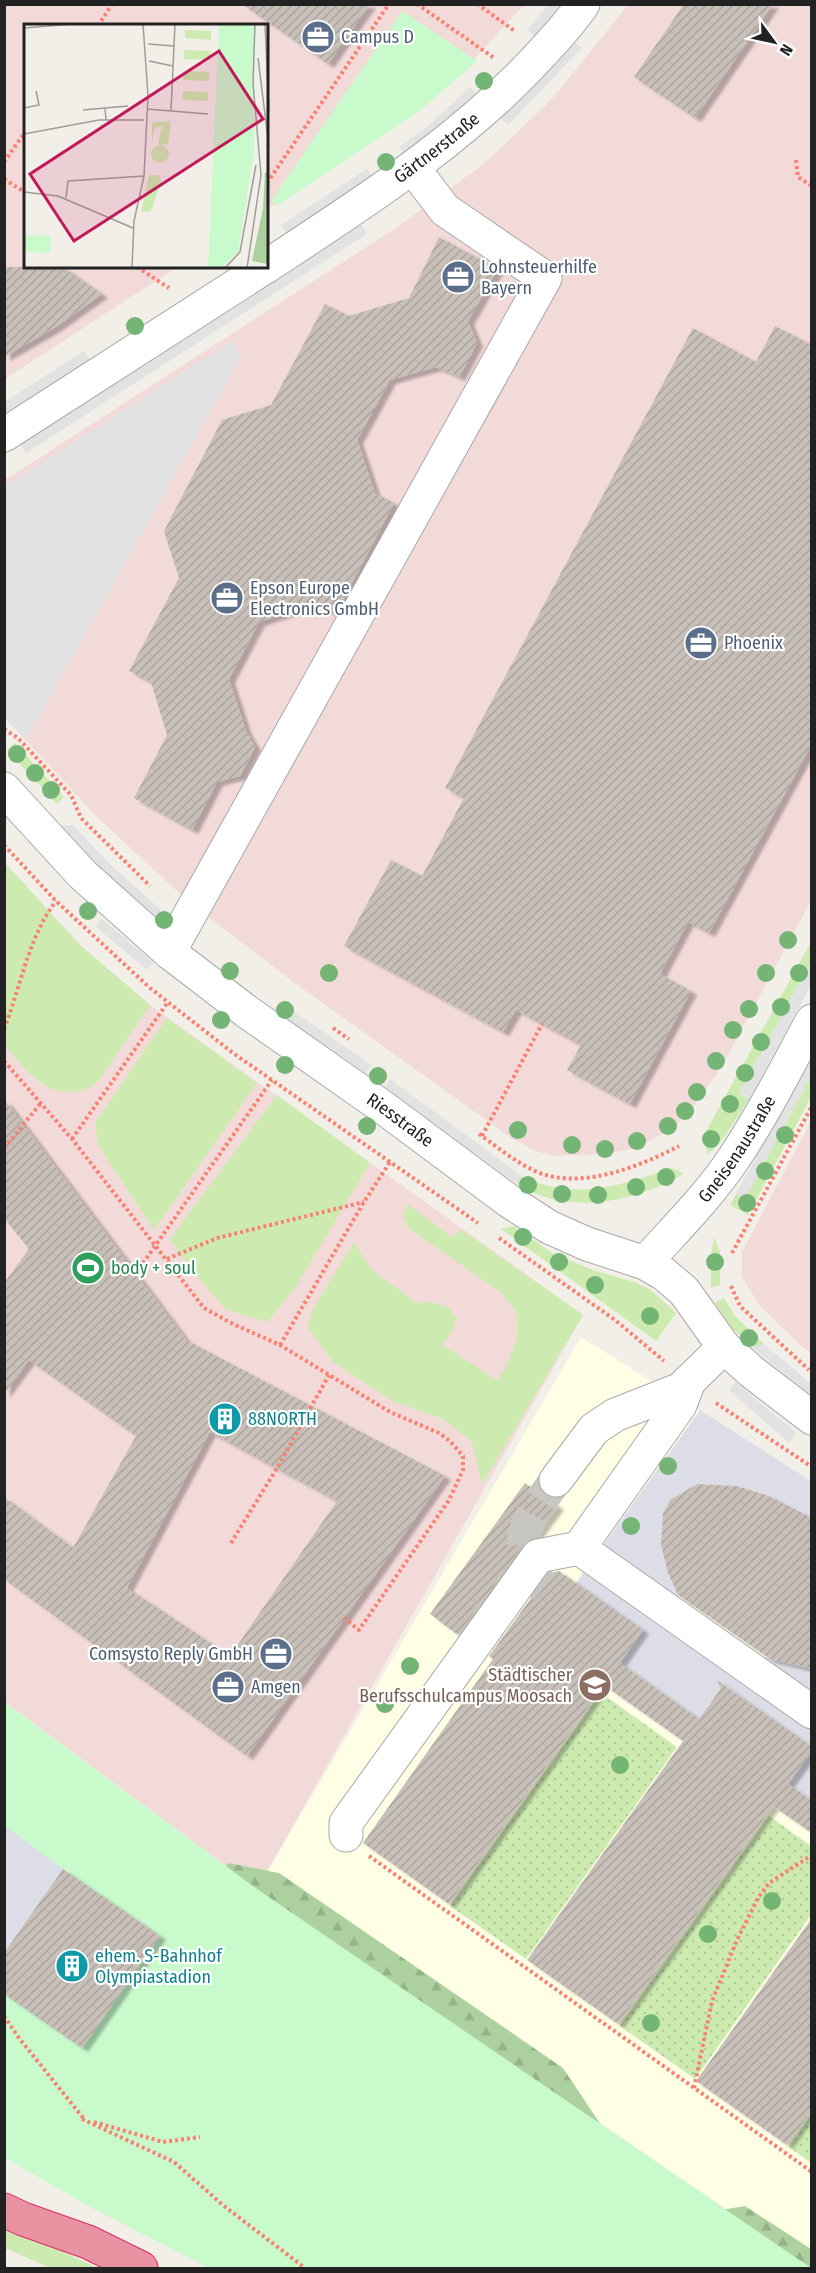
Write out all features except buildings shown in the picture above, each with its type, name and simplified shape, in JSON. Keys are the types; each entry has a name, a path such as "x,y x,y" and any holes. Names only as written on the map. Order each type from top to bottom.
{"highway":[{"path":"4,2188 33,2204 88,2242"},
{"path":"4,2210 88,2242 141,2268"}],"street":[{"name":"Gärtnerstraße","path":"268,265 413,168 475,119 532,65 583,4"},
{"path":"170,952 545,278 446,210 413,168"},
{"name":"Gärtnerstraße","path":"4,435 263,268"},
{"name":"Riesstraße","path":"4,789 82,874 170,952 246,1011 384,1108 509,1201 549,1227 587,1244 645,1263 664,1274 684,1291 724,1347 752,1372 812,1418"},
{"name":"Gneisenaustraße","path":"645,1263 705,1195 734,1158 812,1022"},
{"path":"556,1480 594,1429 615,1415 681,1389 724,1347"},
{"path":"346,1836 346,1823 538,1556 579,1548 680,1405 689,1381"},
{"path":"579,1548 812,1712"}],"path":[{"path":"99,24 112,4"},
{"path":"268,182 389,4"},
{"path":"417,4 495,58"},
{"path":"477,4 517,32"},
{"path":"4,162 24,134"},
{"path":"796,160 798,177 812,186"},
{"path":"4,179 24,192"},
{"path":"4,729 18,738 71,795 81,818 186,923"},
{"path":"4,845 57,901 150,988 232,1053 487,1229"},
{"path":"4,1029 15,1002 30,951 45,916 57,901"},
{"path":"72,1139 168,1002"},
{"path":"327,1024 354,1043"},
{"path":"482,1136 543,1024"},
{"path":"4,1061 72,1139 204,1308 280,1345 390,1412 439,1433 450,1441 463,1456 463,1470 449,1500 359,1630 344,1618"},
{"path":"136,1273 272,1080"},
{"path":"4,1148 41,1103"},
{"path":"732,1253 812,1106"},
{"path":"473,1129 533,1170 550,1176 573,1178 612,1174 646,1163 679,1146"},
{"path":"280,1345 390,1162"},
{"path":"167,1259 217,1238 364,1202"},
{"path":"496,1236 615,1320 722,1407 812,1467"},
{"path":"731,1286 740,1306 812,1373"},
{"path":"231,1543 277,1468 329,1375"},
{"path":"346,1836 353,1844 396,1876 812,2172"},
{"path":"694,2088 712,2001 758,1898 770,1883 812,1855"},
{"path":"396,1876 400,1870"},
{"path":"564,1995 568,1989"},
{"path":"4,2016 82,2119 174,2162 224,2206 305,2268"},
{"path":"734,2117 738,2111"},
{"path":"82,2119 163,2142 200,2138"}],"shaded area":[{"path":"5,5 524,5 475,58 423,107 268,208 268,24 24,24 24,268 175,268 5,379"},
{"path":"548,5 562,5 535,36 527,30"},
{"path":"628,5 811,5 811,901 722,1066 688,1114 668,1131 633,1149 604,1154 556,1156 535,1151 511,1138 292,981 189,902 98,818 5,718 5,480 399,226 486,162 552,99"},
{"path":"574,41 582,48 508,125 501,118"},
{"path":"470,87 478,95 405,156 399,147 428,126"},
{"path":"367,169 372,177 286,233 281,225"},
{"path":"361,224 367,234 26,453 20,443"},
{"path":"233,340 241,357 26,740 5,717 5,486"},
{"path":"84,351 90,360 5,415 5,402"},
{"path":"59,825 73,825 110,864 161,910 155,917 103,871"},
{"path":"5,863 81,946 150,1005 583,1315 257,1889 5,1702"},
{"path":"102,919 154,963 147,970 95,926"},
{"path":"811,962 811,985 749,1099 739,1093"},
{"path":"292,1010 371,1065 366,1073 287,1019"},
{"path":"811,1055 811,1076 745,1199 736,1194"},
{"path":"390,1079 522,1176 517,1184 385,1087"},
{"path":"811,1121 811,1353 760,1306 742,1277 742,1252"},
{"name":"Städtischer Berufsschulcampus Moosach","path":"581,1337 811,1481 811,2267 258,1888"},
{"path":"764,1344 811,1384 811,1395 752,1347"},
{"path":"735,1382 796,1432 789,1443 729,1390"},
{"path":"700,1410 811,1481 811,1518 769,1496 737,1486 697,1484 670,1500 663,1513 661,1545 668,1573 682,1604 742,1651 811,1669 811,1747 723,1684 699,1719 620,1663 576,1583"},
{"path":"811,1751 811,1801 788,1784"},
{"path":"5,1826 63,1869 5,1953"}],"green space":[{"path":"402,11 477,61 418,112 278,205 271,201"},
{"path":"15,743 64,797 57,804 7,750"},
{"path":"5,863 81,946 150,1005 99,1080 87,1088 70,1092 48,1087 29,1073 5,1045"},
{"path":"811,942 811,962 740,1093 749,1099 725,1136 708,1155 704,1143 706,1131"},
{"path":"167,1018 257,1083 154,1230 98,1145 95,1123"},
{"path":"811,1076 811,1097 748,1215 730,1205 736,1194 745,1198"},
{"path":"277,1095 370,1163 295,1288 267,1322 225,1309 191,1269 170,1239"},
{"path":"670,1168 683,1174 644,1192 601,1202 579,1203 557,1200 537,1194 517,1184 522,1176 559,1188 596,1188 633,1181"},
{"path":"408,1204 453,1238 460,1229 583,1315 482,1484 472,1442 443,1419 393,1401 334,1363 308,1328 312,1311 354,1242 370,1268 416,1303 431,1302 448,1307 456,1318 452,1331 443,1345 497,1380 507,1365 517,1339 517,1314 502,1293 409,1229 403,1216"},
{"path":"513,1226 554,1254 651,1290 676,1313 656,1341 501,1229"},
{"path":"714,1237 720,1252 720,1285 711,1288 711,1255"},
{"path":"724,1298 735,1316 764,1344 752,1347 732,1328 715,1303"},
{"path":"601,1693 677,1747 526,1959 450,1906"},
{"path":"4,1702 257,1889 811,2268 209,2268 92,2208 5,2158"},
{"path":"769,1816 811,1846 811,1915 695,2079 620,2026"},
{"path":"228,1863 279,1873 563,2068 605,2131 721,2210 745,2206 811,2249 811,2268 212,1886"},
{"path":"811,2115 811,2163 789,2147"},
{"path":"4,2223 97,2268 50,2268 5,2248"}],"tunnel":[{"path":"544,1587 531,1574 524,1561 522,1547 524,1533 530,1519 556,1480"}],"place":[{"name":"Campus D","path":"318,37"},
{"name":"Lohnsteuerhilfe Bayern","path":"458,277"},
{"name":"Epson Europe Electronics GmbH","path":"227,598"},
{"name":"Phoenix","path":"701,643"},
{"name":"body + soul","path":"88,1268"},
{"name":"88NORTH","path":"225,1419"},
{"name":"Comsysto Reply GmbH","path":"276,1654"},
{"name":"Städtischer Berufsschulcampus Moosach","path":"595,1685"},
{"name":"Amgen","path":"228,1687"},
{"name":"ehem. S-Bahnhof Olympiastadion","path":"72,1966"}]}
